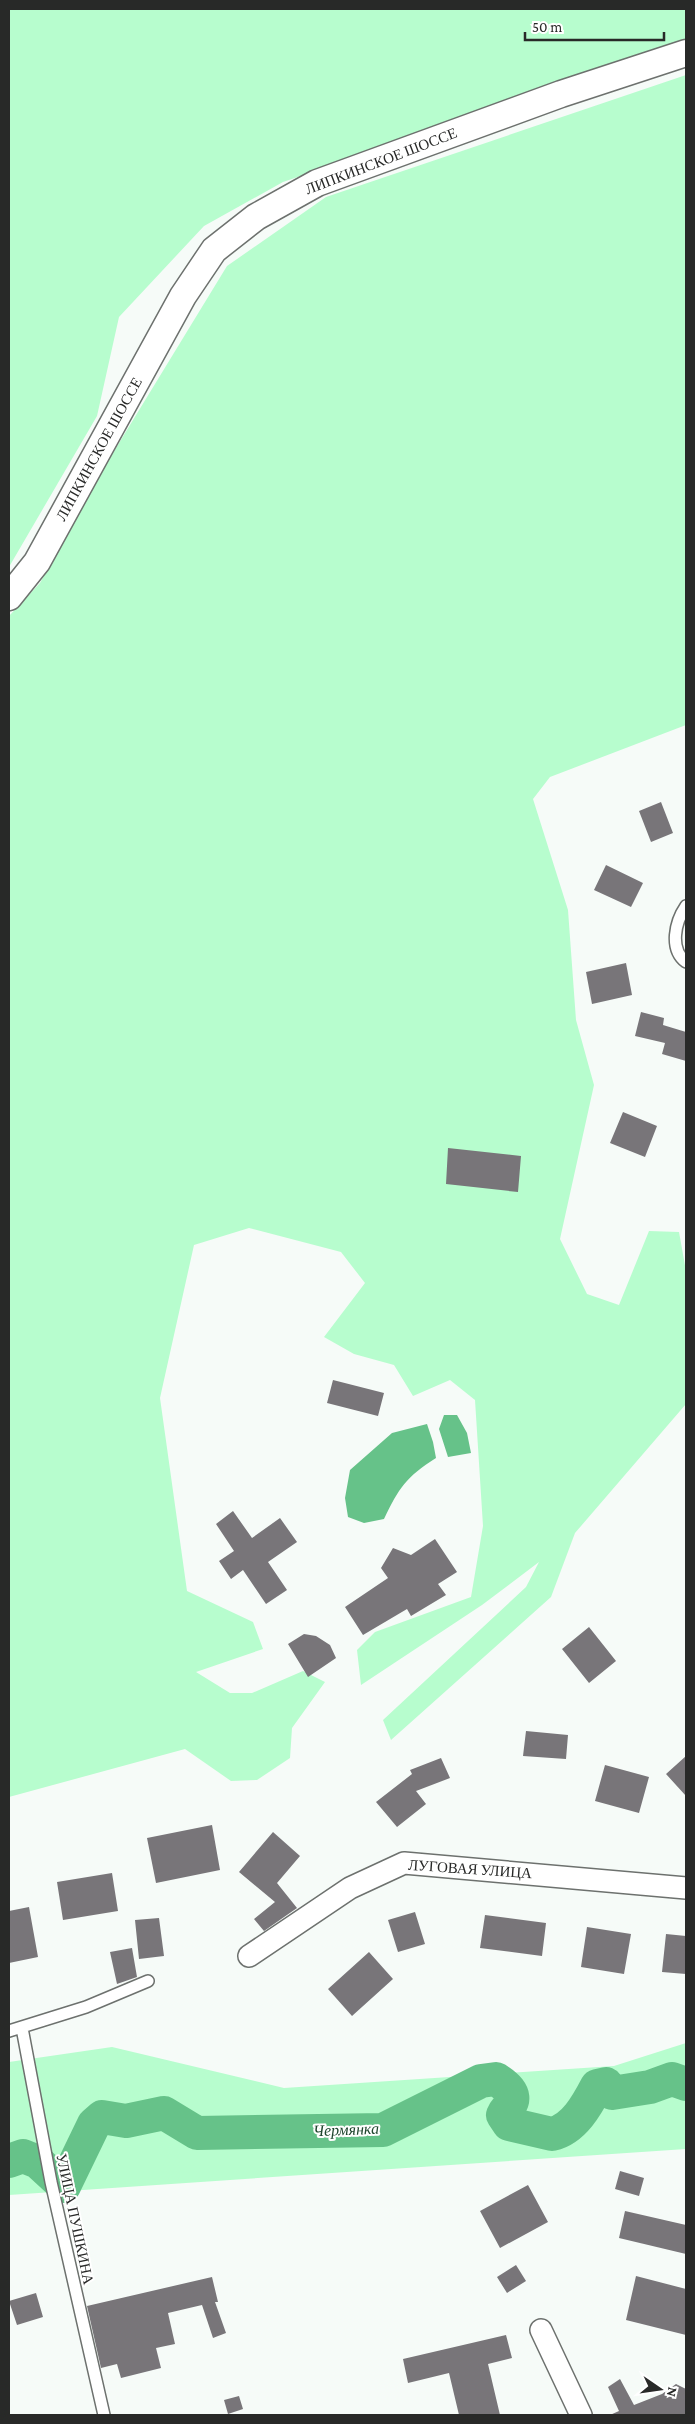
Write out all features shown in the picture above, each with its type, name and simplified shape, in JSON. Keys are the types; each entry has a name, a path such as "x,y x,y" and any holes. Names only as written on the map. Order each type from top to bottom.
{"street":[{"name":"ЛИПКИНСКОЕ ШОССЕ","path":"9,597 37,562 183,296 214,250 256,218 317,183 561,94 686,53"},
{"name":"ЛУГОВАЯ УЛИЦА","path":"250,1956 350,1888 404,1862 686,1888"},
{"path":"541,2330 581,2415"}],"lane":[{"path":"686,906 675,929 675,943 680,958 686,962"},
{"path":"9,2031 86,2007 148,1981"},
{"name":"УЛИЦА ПУШКИНА","path":"22,2028 51,2182 104,2415"}],"shaded area":[{"path":"9,9 686,9 686,45 283,182 204,226 119,317 97,416 9,567"},
{"path":"686,75 686,725 550,777 533,799 568,910 576,1020 594,1085 560,1239 587,1294 619,1305 649,1231 679,1232 686,1271 686,1404 575,1533 551,1597 391,1740 383,1720 526,1587 539,1562 482,1605 361,1685 357,1650 375,1632 471,1597 483,1526 475,1400 450,1380 413,1396 394,1365 354,1354 324,1337 365,1283 341,1252 249,1228 194,1245 160,1398 187,1591 253,1622 263,1649 196,1672 230,1693 252,1693 303,1671 325,1682 292,1728 290,1758 257,1780 231,1781 185,1749 9,1797 9,616 40,583 108,461 227,266 326,197"},
{"path":"444,1415 457,1415 467,1433 471,1453 448,1457 439,1429"},
{"path":"427,1424 436,1458 417,1471 404,1484 384,1519 364,1523 348,1517 345,1498 350,1470 392,1433"},
{"path":"686,2043 686,2149 9,2195 9,2062 112,2047 284,2088 614,2066"}],"building":[{"path":"661,802 673,833 651,842 639,811"},
{"path":"606,865 643,883 631,907 594,890"},
{"path":"626,963 632,995 592,1004 586,972"},
{"path":"641,1012 664,1018 663,1025 686,1032 686,1061 662,1054 665,1043 635,1036"},
{"path":"623,1112 657,1126 645,1157 610,1143"},
{"path":"448,1148 521,1156 518,1192 446,1184"},
{"path":"333,1380 384,1393 378,1416 327,1403"},
{"path":"233,1511 252,1538 280,1518 297,1542 268,1562 287,1590 266,1604 243,1570 231,1579 219,1561 234,1551 216,1524"},
{"path":"435,1539 457,1572 438,1584 446,1595 411,1616 407,1609 363,1635 345,1607 388,1578 381,1568 393,1548 411,1555"},
{"path":"589,1627 616,1661 589,1683 562,1649"},
{"path":"304,1634 316,1636 330,1645 336,1658 308,1677 288,1644"},
{"path":"526,1731 568,1735 566,1759 523,1756"},
{"path":"686,1756 686,1796 666,1774"},
{"path":"441,1758 450,1778 416,1791 426,1804 397,1827 376,1802 412,1774 410,1770"},
{"path":"605,1765 649,1777 639,1813 595,1801"},
{"path":"212,1825 220,1870 156,1883 147,1838"},
{"path":"273,1832 300,1856 277,1883 297,1908 264,1931 254,1919 275,1902 239,1872"},
{"path":"112,1873 118,1911 63,1920 57,1882"},
{"path":"29,1907 38,1957 9,1963 9,1911"},
{"path":"415,1912 425,1944 398,1952 388,1920"},
{"path":"485,1915 546,1923 542,1956 480,1948"},
{"path":"159,1918 164,1956 139,1959 135,1920"},
{"path":"587,1927 631,1934 624,1974 581,1967"},
{"path":"666,1934 686,1936 686,1974 662,1972"},
{"path":"132,1948 137,1977 117,1984 110,1952"},
{"path":"369,1952 393,1979 352,2016 328,1989"},
{"path":"620,2171 644,2178 639,2196 615,2189"},
{"path":"528,2185 548,2222 500,2248 480,2211"},
{"path":"625,2211 686,2225 686,2254 619,2238"},
{"path":"516,2265 526,2281 507,2293 497,2277"},
{"path":"636,2276 686,2289 686,2335 626,2320"},
{"path":"212,2277 218,2302 215,2302 226,2333 213,2338 202,2305 168,2313 175,2344 156,2348 161,2368 121,2378 117,2364 101,2368 87,2306"},
{"path":"36,2293 43,2317 17,2325 9,2301"},
{"path":"506,2335 512,2358 488,2364 500,2415 459,2415 449,2373 408,2383 403,2359"},
{"path":"620,2379 634,2405 662,2394 676,2384 686,2389 686,2415 610,2415 619,2411 608,2387"},
{"path":"239,2396 243,2409 228,2414 224,2400"}],"waterway":[{"name":"Чермянка","path":"9,2161 23,2156 38,2162 64,2186 94,2124 102,2117 126,2121 164,2113 197,2133 383,2130 481,2081 496,2079 511,2093 512,2101 503,2115 509,2124 552,2134 573,2122 597,2086 606,2084 612,2093 650,2087 672,2079 686,2084"}]}
